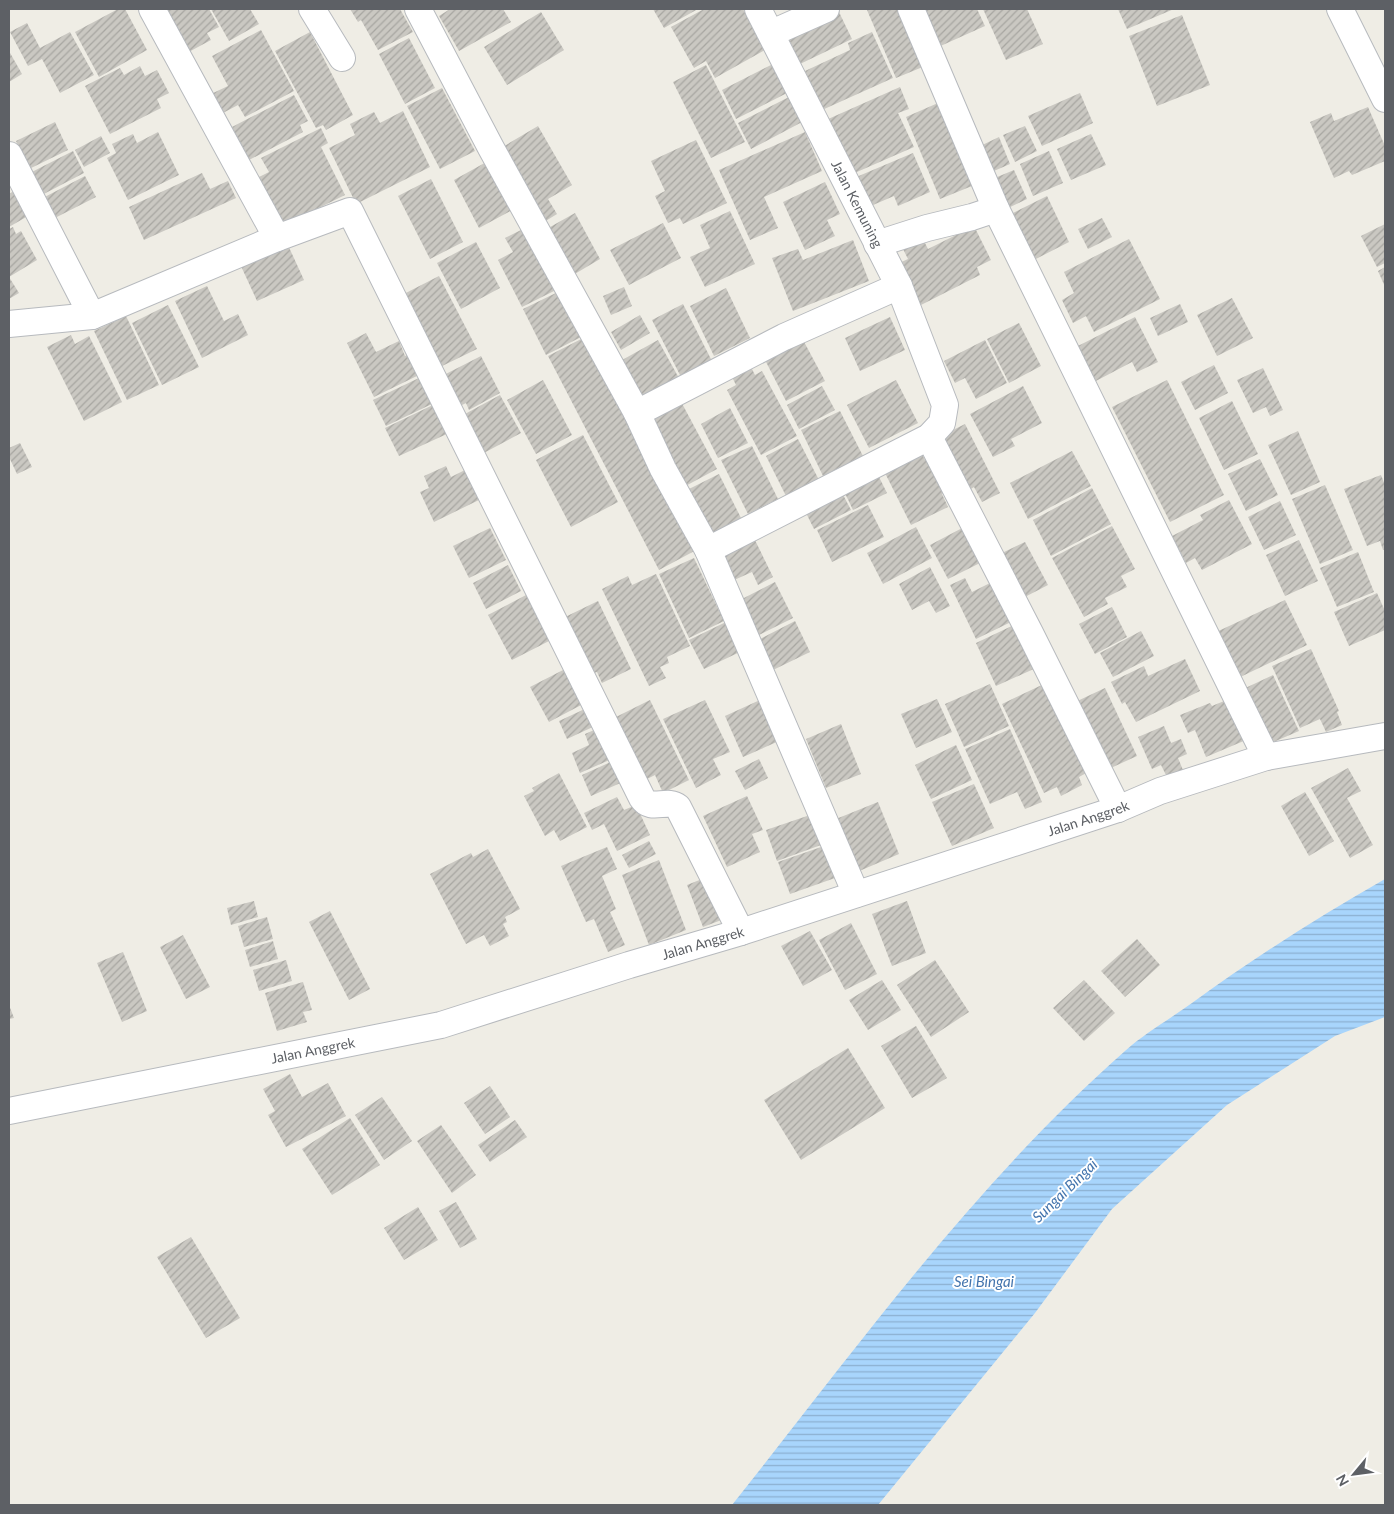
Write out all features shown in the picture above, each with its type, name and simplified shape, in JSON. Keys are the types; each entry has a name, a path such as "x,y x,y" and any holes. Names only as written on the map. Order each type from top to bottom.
{"street":[{"path":"152,9 277,238"},
{"path":"312,9 342,58"},
{"path":"418,9 491,148 637,414 663,469 708,550 856,894"},
{"name":"Jalan Kemuning","path":"758,9 772,33 899,286 945,405 942,423 928,437"},
{"path":"772,33 826,9"},
{"path":"912,9 996,209 1266,757"},
{"path":"1340,9 1385,99"},
{"path":"9,155 92,316"},
{"path":"877,244 996,209"},
{"path":"9,324 92,316 277,238 350,211 642,798 651,806 672,804 678,807 741,932"},
{"path":"637,414 784,338 899,286"},
{"path":"708,550 928,437 1030,633 1118,809"},
{"name":"Jalan Anggrek","path":"9,1111 441,1025 629,965 741,932 1118,809 1160,791 1266,757 1385,736"}],"water":[{"name":"Sei Bingai","path":"1385,879 1385,1017 1335,1036 1227,1105 1112,1209 1035,1313 878,1505 732,1505 918,1269 1017,1156 1070,1102 1125,1051 1149,1032 1287,938"}],"building":[{"path":"118,9 125,9 147,50 99,77 75,32"},
{"path":"160,9 209,9 219,27 207,33 211,40 185,54"},
{"path":"211,9 250,9 259,24 229,41"},
{"path":"350,9 400,9 413,32 378,50 361,20 358,22"},
{"path":"450,9 503,9 511,22 459,51 439,16"},
{"path":"653,9 698,9 664,28"},
{"path":"704,9 743,9 765,50 715,78 706,61 694,68 671,27"},
{"path":"900,9 925,66 896,78 867,10"},
{"path":"919,9 977,9 985,26 936,48"},
{"path":"983,9 1027,9 1043,44 1006,60"},
{"path":"1118,9 1174,9 1127,29"},
{"path":"838,10 852,39 800,64 787,35"},
{"path":"541,12 564,50 507,85 484,47"},
{"path":"1182,15 1210,85 1157,106 1129,36"},
{"path":"27,23 40,48 70,32 94,75 60,93 42,59 28,66 10,32"},
{"path":"261,30 294,91 245,117 238,105 221,114 211,94 228,86 212,56"},
{"path":"310,32 353,115 326,130 323,125 316,128 275,51"},
{"path":"872,32 893,78 822,110 805,71 850,50 848,43"},
{"path":"409,38 435,88 405,104 379,54"},
{"path":"9,51 22,74 9,82"},
{"path":"775,63 789,92 736,119 722,90"},
{"path":"706,65 745,142 711,158 673,82"},
{"path":"140,66 145,76 157,70 169,93 157,99 161,108 110,134 85,86 120,68 124,75"},
{"path":"900,87 909,109 898,113 914,147 850,175 826,120"},
{"path":"442,88 475,151 440,169 407,106"},
{"path":"1080,93 1093,123 1042,146 1028,116"},
{"path":"294,95 308,121 300,125 303,132 249,160 232,127"},
{"path":"791,96 804,121 751,149 738,123"},
{"path":"938,103 972,186 940,199 906,117"},
{"path":"1368,107 1385,146 1385,161 1352,175 1349,171 1334,178 1310,122 1331,113 1334,121"},
{"path":"403,111 430,167 356,204 329,148 355,135 350,124 374,112 380,123"},
{"path":"55,122 68,150 29,169 16,141"},
{"path":"538,126 572,185 548,199 557,214 544,222 501,148"},
{"path":"1025,126 1037,151 1015,162 1003,135"},
{"path":"321,128 328,143 321,147 345,195 278,228 255,179 269,172 261,158"},
{"path":"158,132 179,175 128,200 107,158 116,153 112,144 133,134 137,143"},
{"path":"805,132 822,171 764,197 778,228 750,240 719,170"},
{"path":"1091,134 1106,165 1071,180 1057,149"},
{"path":"101,136 110,153 84,167 75,150"},
{"path":"999,137 1010,164 987,174 976,148"},
{"path":"696,140 727,203 683,224 680,218 668,223 655,196 665,191 651,161"},
{"path":"73,151 84,173 38,197 26,175"},
{"path":"1049,151 1063,183 1033,196 1020,164"},
{"path":"913,153 930,192 898,206 894,196 866,208 854,178"},
{"path":"490,160 516,208 479,228 454,180"},
{"path":"1014,170 1027,199 1004,210 990,180"},
{"path":"202,173 210,189 228,181 236,198 144,240 129,207"},
{"path":"85,176 96,197 49,221 39,200"},
{"path":"431,179 463,242 430,259 398,196"},
{"path":"825,182 840,214 827,220 835,236 805,250 783,202"},
{"path":"19,188 33,213 9,227 9,194"},
{"path":"1047,196 1069,242 1028,263 1005,217"},
{"path":"730,211 755,264 705,287 690,257 710,248 700,225"},
{"path":"575,213 600,259 568,278 543,231"},
{"path":"1102,218 1112,237 1088,249 1078,229"},
{"path":"663,223 681,258 629,285 610,250"},
{"path":"1385,224 1385,263 1377,267 1361,236"},
{"path":"974,226 991,260 977,267 980,275 917,307 895,265 908,259 903,249 923,239 928,249"},
{"path":"13,227 16,234 21,231 37,260 9,277 9,229"},
{"path":"527,227 558,289 522,307 498,260 513,252 505,238"},
{"path":"1129,239 1160,299 1094,332 1086,316 1073,323 1062,300 1074,293 1064,272"},
{"path":"853,240 869,281 793,311 772,258 798,249 803,260"},
{"path":"476,242 500,288 461,309 437,263"},
{"path":"287,243 304,280 257,301 240,264"},
{"path":"1385,267 1385,287 1378,271"},
{"path":"439,276 477,349 438,368 400,296"},
{"path":"9,277 19,293 9,299"},
{"path":"207,286 224,321 238,314 248,335 202,358 175,301"},
{"path":"624,287 632,306 611,315 603,296"},
{"path":"726,288 750,338 714,356 690,306"},
{"path":"562,290 585,335 546,355 523,309"},
{"path":"1232,298 1253,338 1217,356 1197,315"},
{"path":"683,304 713,363 682,379 652,320"},
{"path":"1180,304 1188,322 1158,336 1150,318"},
{"path":"168,305 199,367 162,385 132,323"},
{"path":"640,315 650,333 621,350 611,332"},
{"path":"126,316 159,385 127,400 94,331"},
{"path":"890,317 905,350 860,371 845,338"},
{"path":"1135,317 1158,362 1137,372 1132,362 1094,382 1076,347"},
{"path":"1019,323 1041,366 1009,383 987,339"},
{"path":"366,333 376,352 399,341 405,356 411,353 421,374 374,397 347,343"},
{"path":"71,335 75,344 89,336 122,402 84,421 47,347"},
{"path":"589,335 700,548 659,570 548,356"},
{"path":"802,338 825,381 786,401 764,358"},
{"path":"658,340 680,380 645,400 615,364"},
{"path":"985,340 1007,383 976,399 965,378 955,383 944,361"},
{"path":"481,356 500,393 469,410 466,403 454,409 438,378"},
{"path":"749,363 755,375 762,371 797,436 761,455 727,390 736,385 730,373"},
{"path":"1214,365 1228,393 1195,410 1181,382"},
{"path":"1263,368 1283,410 1270,416 1266,407 1253,413 1237,380"},
{"path":"421,377 434,403 386,426 373,400"},
{"path":"543,380 572,435 536,454 507,400"},
{"path":"896,380 918,423 869,448 847,405"},
{"path":"1167,380 1224,495 1170,522 1112,407"},
{"path":"822,386 835,410 799,429 787,405"},
{"path":"1023,386 1042,423 1011,439 1015,446 993,457 970,414"},
{"path":"500,395 521,433 480,455 465,414"},
{"path":"678,396 717,469 680,489 642,415"},
{"path":"1232,401 1258,454 1224,470 1199,418"},
{"path":"435,404 449,433 399,456 385,428"},
{"path":"730,408 748,443 718,458 701,424"},
{"path":"840,411 863,456 823,476 801,430"},
{"path":"965,424 1000,493 982,502 974,487 963,494 935,439"},
{"path":"1298,431 1320,482 1291,495 1268,445"},
{"path":"583,435 618,502 571,527 536,460"},
{"path":"798,439 820,482 787,498 766,456"},
{"path":"20,443 32,467 17,474 9,457 9,448"},
{"path":"752,446 778,499 748,514 721,460"},
{"path":"918,446 925,460 932,456 949,491 942,494 948,507 911,525 881,465"},
{"path":"1072,451 1091,486 1028,519 1010,483"},
{"path":"1260,459 1278,495 1246,511 1228,474"},
{"path":"446,466 451,477 467,469 481,499 434,522 420,492 429,488 424,476"},
{"path":"875,469 887,493 853,510 841,485"},
{"path":"719,474 745,526 711,542 685,491"},
{"path":"1381,475 1385,485 1385,550 1383,550 1380,541 1367,546 1344,489"},
{"path":"1325,485 1353,550 1320,564 1292,499"},
{"path":"839,487 851,510 814,529 802,505"},
{"path":"1092,488 1111,524 1051,556 1033,520"},
{"path":"1229,500 1252,544 1202,570 1195,558 1186,563 1172,536 1203,520 1200,515"},
{"path":"1280,501 1296,535 1264,550 1248,517"},
{"path":"868,505 884,537 832,562 817,530"},
{"path":"966,526 984,561 948,579 930,545"},
{"path":"1112,526 1135,569 1121,576 1127,587 1105,598 1108,604 1084,617 1052,558"},
{"path":"916,527 932,558 883,584 867,553"},
{"path":"490,528 506,560 469,578 453,546"},
{"path":"753,536 773,577 758,585 752,572 732,581 718,553"},
{"path":"1299,540 1318,581 1285,596 1266,555"},
{"path":"1025,542 1048,585 1021,599 998,555"},
{"path":"1358,552 1374,592 1337,607 1320,568"},
{"path":"694,558 724,621 689,638 659,574"},
{"path":"508,565 521,591 486,609 473,583"},
{"path":"930,567 950,606 936,613 929,601 912,610 899,584"},
{"path":"656,574 690,646 667,657 669,663 660,667 666,678 649,686 602,589 628,576 632,585"},
{"path":"965,578 972,592 992,582 1011,622 976,639 950,585"},
{"path":"775,582 793,618 757,636 740,600"},
{"path":"1377,593 1385,611 1385,630 1349,646 1334,612"},
{"path":"528,594 551,640 512,660 488,615"},
{"path":"1285,600 1307,645 1234,680 1212,634"},
{"path":"598,601 631,669 602,683 597,672 586,676 559,620"},
{"path":"1112,607 1127,637 1095,654 1079,624"},
{"path":"728,621 742,651 704,669 689,640"},
{"path":"795,621 810,652 773,670 758,640"},
{"path":"1016,624 1036,668 996,686 976,643"},
{"path":"1141,631 1154,656 1113,677 1100,653"},
{"path":"1311,649 1339,711 1337,712 1342,725 1326,732 1320,719 1300,728 1272,666"},
{"path":"1185,659 1200,691 1136,722 1125,702 1122,704 1111,682 1144,666 1148,676"},
{"path":"567,668 585,703 549,722 530,687"},
{"path":"1273,675 1299,731 1264,746 1239,691"},
{"path":"1046,683 1088,772 1079,777 1082,785 1061,796 1057,787 1044,793 1002,704"},
{"path":"990,684 1009,726 964,747 945,704"},
{"path":"1105,688 1137,756 1102,772 1071,704"},
{"path":"937,699 952,732 916,748 901,714"},
{"path":"1229,699 1246,740 1206,757 1195,730 1188,733 1180,715 1210,703 1212,706"},
{"path":"650,700 689,780 663,793 655,775 641,782 610,720"},
{"path":"705,700 730,752 713,759 721,775 696,788 663,719"},
{"path":"760,700 779,741 743,757 725,716"},
{"path":"589,707 597,725 567,739 559,721"},
{"path":"841,724 861,774 826,788 806,739"},
{"path":"1164,726 1171,743 1181,739 1187,754 1178,758 1183,770 1167,777 1161,765 1152,769 1138,737"},
{"path":"601,727 614,758 580,773 572,753 589,745 585,734"},
{"path":"1010,729 1042,802 1025,809 1017,792 990,804 965,749"},
{"path":"956,745 972,780 931,799 915,765"},
{"path":"759,759 768,778 745,790 735,771"},
{"path":"615,760 625,781 591,796 582,775"},
{"path":"1348,768 1361,791 1347,798 1373,845 1350,858 1311,788"},
{"path":"559,773 587,827 560,841 554,830 545,836 524,796 534,791 532,788"},
{"path":"974,784 994,828 952,846 932,802"},
{"path":"1305,792 1334,841 1309,856 1281,806"},
{"path":"747,796 763,830 752,834 760,852 727,867 703,816"},
{"path":"617,797 624,810 636,805 650,835 617,851 604,824 592,830 584,813"},
{"path":"878,802 899,854 857,872 836,819"},
{"path":"810,815 821,845 777,861 766,830"},
{"path":"649,841 656,854 629,868 622,855"},
{"path":"824,846 835,878 790,894 778,862"},
{"path":"607,847 617,869 602,876 616,909 610,912 625,945 608,952 594,919 586,922 561,866"},
{"path":"488,849 520,909 505,917 507,922 503,924 509,936 490,946 484,935 466,944 430,874 471,853 473,857"},
{"path":"659,860 686,930 649,945 622,875"},
{"path":"707,877 724,919 703,927 687,885"},
{"path":"254,901 258,917 231,925 227,908"},
{"path":"907,901 926,953 892,966 872,914"},
{"path":"330,911 370,989 349,1000 309,922"},
{"path":"267,917 273,939 244,947 238,926"},
{"path":"851,923 877,974 845,990 819,940"},
{"path":"810,931 832,970 803,986 781,946"},
{"path":"183,935 210,987 186,999 160,947"},
{"path":"1137,939 1160,965 1125,997 1101,971"},
{"path":"273,941 278,959 250,967 245,950"},
{"path":"123,952 147,1011 122,1022 97,963"},
{"path":"286,960 292,981 259,991 253,970"},
{"path":"935,960 969,1012 931,1037 897,985"},
{"path":"882,980 901,1010 868,1030 849,1000"},
{"path":"1084,980 1115,1013 1084,1041 1053,1008"},
{"path":"303,982 312,1010 303,1012 307,1022 277,1031 265,993"},
{"path":"9,1005 14,1018 9,1019"},
{"path":"916,1026 947,1078 912,1098 881,1046"},
{"path":"848,1048 885,1108 801,1160 764,1100"},
{"path":"290,1074 302,1097 328,1083 346,1116 286,1147 268,1115 275,1111 263,1089"},
{"path":"490,1086 510,1117 485,1134 464,1103"},
{"path":"382,1097 412,1141 384,1160 355,1115"},
{"path":"350,1118 380,1165 332,1195 302,1149"},
{"path":"515,1120 527,1137 490,1162 478,1145"},
{"path":"441,1125 476,1175 452,1193 417,1141"},
{"path":"456,1202 477,1239 460,1248 439,1211"},
{"path":"418,1207 438,1240 404,1260 384,1228"},
{"path":"191,1237 240,1318 206,1338 157,1257"}],"water label":[{"name":"Sungai Bingai","path":"1065,1191"}]}
